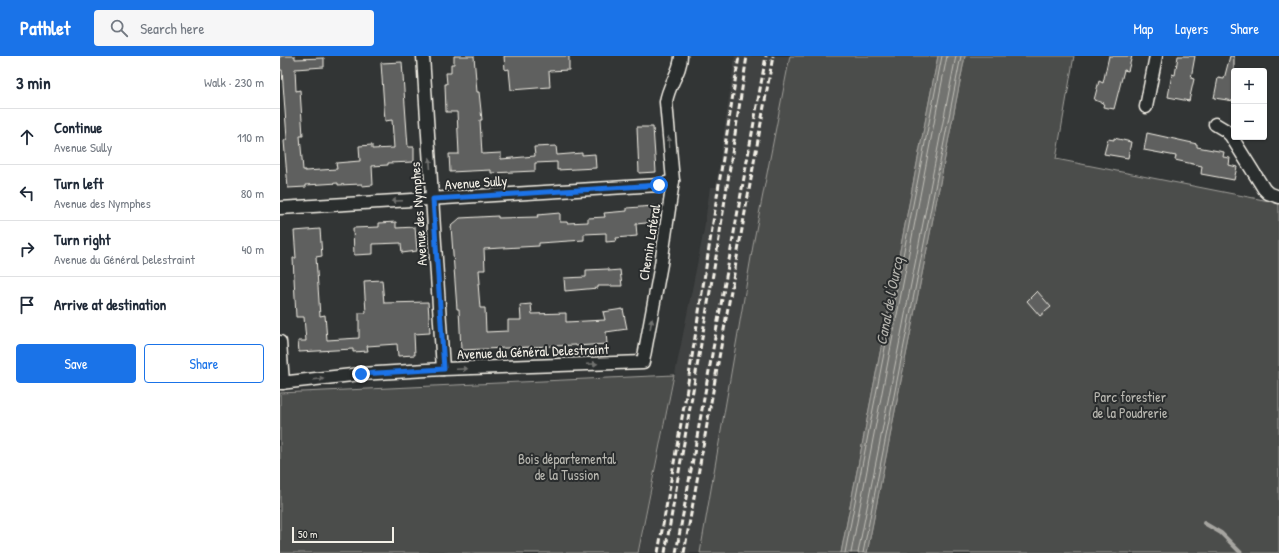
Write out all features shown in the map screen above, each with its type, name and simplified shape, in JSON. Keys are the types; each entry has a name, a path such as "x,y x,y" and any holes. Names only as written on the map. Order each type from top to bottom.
{"street":[{"name":"Avenue des Nymphes","path":"423,56 444,369"},
{"name":"Chemin Latéral","path":"643,362 661,264 673,181 666,102 667,93 679,68 681,56"},
{"path":"1146,107 1156,56"},
{"path":"1215,124 1231,136 1264,189 1268,193 1279,197"},
{"name":"Avenue Sully","path":"280,208 659,185 673,181"},
{"path":"280,342 281,383"},
{"name":"Avenue du Général Delestraint","path":"281,383 361,374 444,369 643,362"}],"shaded area":[{"path":"735,56 790,56 754,240 700,553 639,553 704,230 710,187 716,187"}],"green space":[{"path":"790,56 938,56 841,553 700,553 754,240"},
{"name":"Parc forestier de la Poudrerie","path":"965,56 1074,56 1056,159 1279,203 1279,553 867,553"},
{"name":"Bois départemental de la Tussion","path":"674,375 638,553 280,553 280,393"}],"water":[{"path":"938,56 965,56 867,553 841,553"}],"building":[{"path":"280,56 295,56 295,59 324,58 324,67 295,69 296,91 300,90 303,136 300,136 303,170 337,169 336,163 360,161 359,146 372,145 372,149 394,148 392,120 385,121 381,63 402,62 408,147 414,147 414,162 388,163 388,165 372,166 373,185 338,185 338,183 288,188 284,141 287,138"},
{"path":"454,56 474,56 477,92 479,92 482,120 480,120 482,154 501,153 501,159 535,156 534,147 556,146 557,155 582,153 582,155 595,154 596,168 557,170 557,162 535,163 535,171 491,173 491,170 450,172 449,154 459,154 457,112 446,112 446,73 451,73 451,64 454,64"},
{"path":"504,56 569,56 569,70 549,71 550,87 511,90 509,69 505,70"},
{"path":"1109,56 1132,56 1128,71 1124,70 1114,109 1103,107 1104,103 1094,100 1099,81 1103,83"},
{"path":"1178,56 1195,56 1191,78 1194,79 1189,101 1168,97 1172,74 1175,75"},
{"path":"1230,56 1234,56 1234,68 1231,68 1231,101 1214,98 1218,78 1224,79"},
{"path":"637,127 653,127 656,172 639,173"},
{"path":"1147,133 1197,144 1197,147 1224,152 1223,157 1230,158 1229,165 1237,167 1234,180 1201,174 1202,166 1175,160 1176,156 1144,150"},
{"path":"1114,138 1131,142 1128,158 1104,154 1108,139 1114,140"},
{"path":"654,206 656,222 636,224 637,236 616,238 617,241 606,242 606,233 584,234 584,240 539,243 539,246 484,249 485,270 479,270 480,283 478,283 480,308 485,308 486,332 508,331 508,320 521,320 520,305 531,304 532,314 566,313 566,322 605,320 603,312 623,309 627,329 606,332 607,344 461,350 459,309 457,309 451,226 460,218 498,216 498,218 538,217 537,215 560,213 560,222 588,222 588,218 605,217 604,213 627,211 627,208"},
{"path":"396,222 396,228 415,227 417,251 402,253 401,243 373,244 373,254 354,255 353,228 379,227 379,223"},
{"path":"320,229 322,256 316,257 320,316 325,315 327,340 359,338 359,313 366,313 364,281 382,280 384,303 428,302 430,333 414,334 415,355 398,356 397,344 367,346 368,351 353,352 353,349 299,352 298,341 306,341 304,317 296,317 293,258 296,258 294,231"},
{"path":"608,269 608,271 620,270 622,286 598,286 598,288 565,291 564,278 586,277 586,270"},
{"path":"1037,291 1051,307 1040,316 1027,301"}],"waterway":[{"path":"1204,523 1221,533 1241,553"}],"railway":[{"path":"658,553 686,395 739,56"},
{"path":"665,553 718,245 747,56"},
{"path":"676,553 766,56"},
{"path":"684,553 773,56"}],"route":[{"path":"361,374 444,369 433,199 659,185"}],"water label":[{"name":"Canal de l'Ourcq","path":"889,301"}]}
